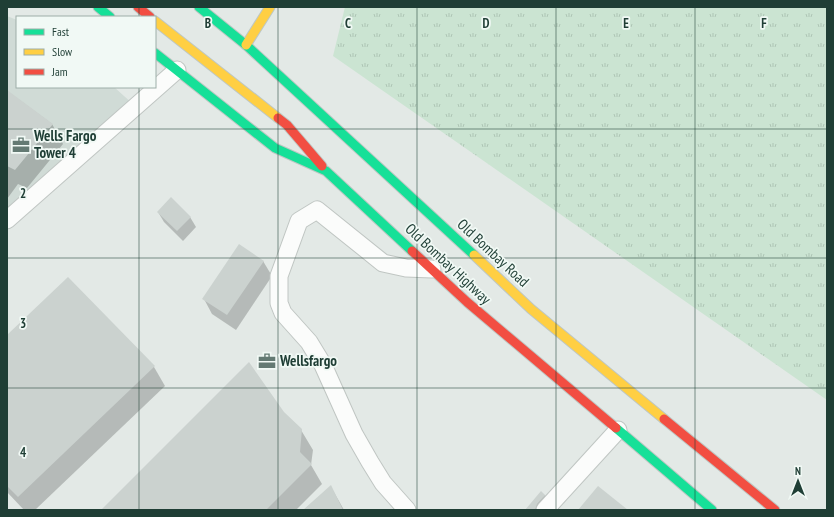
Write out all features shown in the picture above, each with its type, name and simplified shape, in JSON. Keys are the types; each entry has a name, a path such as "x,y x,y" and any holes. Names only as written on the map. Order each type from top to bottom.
{"main road":[{"path":"98,7 109,16"},
{"path":"138,7 149,16"},
{"name":"Old Bombay Road","path":"199,7 209,10 531,308 776,510"},
{"path":"246,45 270,7"},
{"path":"156,22 287,125 326,171"},
{"name":"Old Bombay Highway","path":"156,54 275,148 326,171 467,302 712,510"}],"street":[{"path":"7,220 177,70"},
{"path":"407,510 383,483 370,462 354,434 323,365 309,342 283,313 279,302 279,276 299,221 317,210 383,263 406,268 432,269"},
{"path":"545,510 618,430"}],"shaded area":[{"path":"7,16 16,20 16,88 115,88 134,105 7,211"}],"green space":[{"path":"345,7 827,7 827,400 333,56"}],"building":[{"name":"Wells Fargo Tower 4","path":"7,90 53,124 15,170 7,166"},
{"path":"171,197 191,217 177,231 157,212"},
{"path":"239,244 264,261 227,315 202,299"},
{"path":"68,277 155,366 18,497 7,486 7,335"},
{"path":"249,362 284,412 302,429 300,452 312,464 266,510 101,510"},
{"path":"331,485 343,510 303,510"},
{"path":"598,486 628,510 578,510"},
{"path":"541,491 545,495 537,504 535,510 525,510"}],"traffic: fast":[{"path":"98,7 109,16"},
{"path":"199,7 246,45 474,255"},
{"path":"156,54 275,148 326,171 412,251"},
{"path":"616,428 712,510"}],"traffic: slow":[{"path":"246,45 270,7"},
{"path":"156,22 278,118"},
{"path":"474,255 531,309 664,419"}],"traffic: jam":[{"path":"138,7 149,16"},
{"path":"278,118 287,125 322,166"},
{"path":"412,251 467,302 616,428"},
{"path":"664,419 775,510"}],"place":[{"name":"Wells Fargo Tower 4","path":"21,145"},
{"name":"Wellsfargo","path":"267,361"}]}
